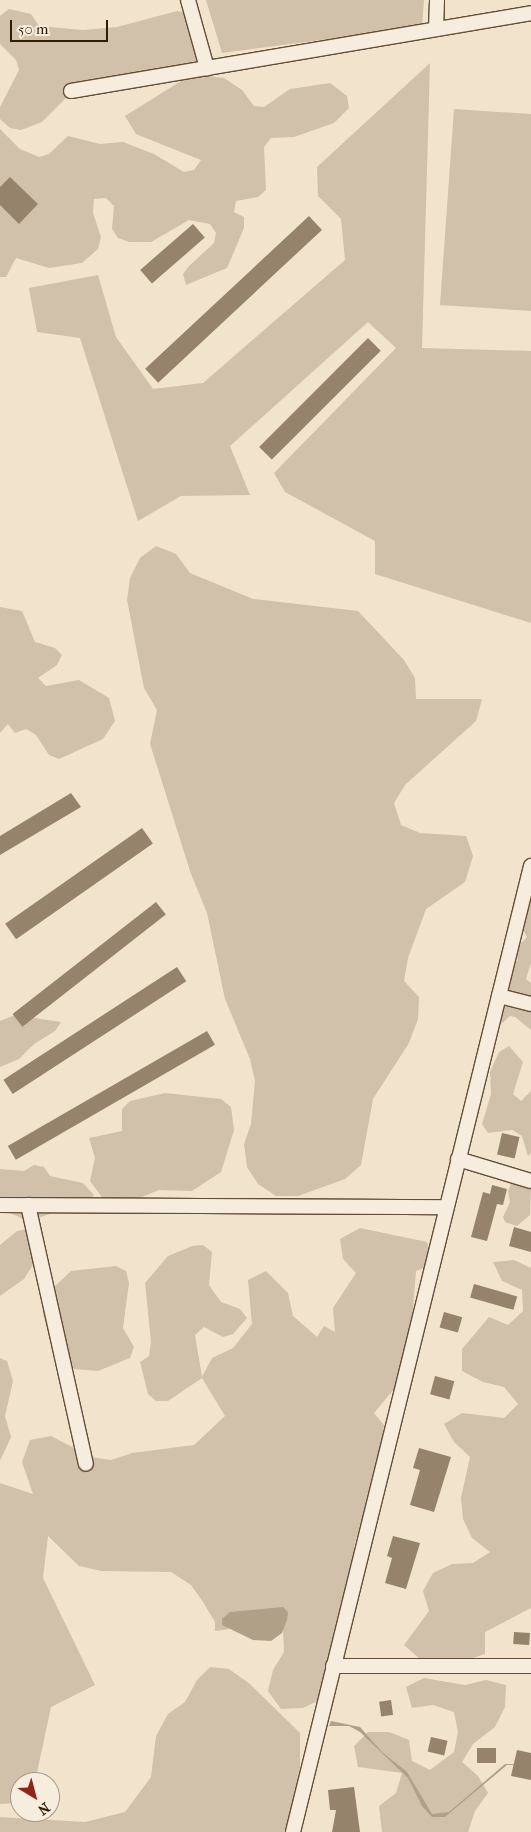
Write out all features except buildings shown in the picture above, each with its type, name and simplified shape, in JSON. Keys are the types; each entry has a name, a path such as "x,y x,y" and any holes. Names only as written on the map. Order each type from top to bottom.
{"street":[{"path":"188,0 207,68"},
{"path":"436,29 437,0"},
{"path":"71,91 531,13"},
{"path":"293,1832 531,866"},
{"path":"499,996 531,1004"},
{"path":"458,1159 531,1181"},
{"path":"0,1205 446,1207"},
{"path":"28,1205 86,1464"},
{"path":"333,1666 531,1666"}],"shaded area":[{"path":"206,0 424,0 422,27 222,53"},
{"path":"9,9 31,14 39,26 83,30 117,27 177,11 191,13 201,19 204,42 200,64 193,73 148,85 89,90 67,97 42,122 21,130 10,128 0,119 0,107 19,70 16,60 0,44 0,16"},
{"path":"430,63 422,348 531,351 531,623 375,574 375,541 285,492 274,473 396,348 368,322 230,446 250,495 181,496 138,521 80,338 37,332 29,288 98,275 116,337 153,389 203,383 345,260 341,219 318,196 317,167"},
{"path":"201,75 224,78 242,90 254,106 264,107 290,89 330,83 347,96 349,108 334,123 294,137 271,138 264,147 266,190 258,197 236,201 234,212 244,217 244,228 227,268 186,285 183,274 214,243 216,233 210,224 189,220 151,242 129,242 118,238 112,229 114,206 106,198 94,199 93,213 101,237 98,249 82,263 49,268 16,258 6,277 0,277 0,129 20,149 39,157 49,154 68,136 100,144 123,142 154,154 184,172 194,170 201,160 136,134 125,116 181,81"},
{"path":"454,109 531,114 531,311 440,305"},
{"path":"156,546 176,554 190,573 253,599 358,611 404,660 415,678 416,699 482,699 476,721 405,785 394,803 401,825 420,833 466,836 473,856 465,882 426,909 408,958 404,981 419,997 418,1019 409,1043 373,1099 361,1165 345,1179 298,1196 276,1196 258,1184 247,1167 244,1144 251,1124 255,1081 250,1059 225,999 207,913 191,874 150,744 157,710 144,688 127,600 130,578 140,558"},
{"path":"0,607 22,611 35,642 55,648 62,655 57,665 38,678 46,686 79,680 109,698 115,721 103,739 59,759 49,755 36,735 26,729 15,733 8,724 0,733"},
{"path":"531,902 531,963 526,979 531,983 531,1002 504,989 509,966 518,960 515,949 527,937 521,927"},
{"path":"511,1002 527,1005 531,1011 531,1030 515,1017 510,1016 502,1023 498,1020 501,1010"},
{"path":"15,1015 61,1022 55,1031 34,1044 19,1059 0,1067 0,1021"},
{"path":"509,1046 523,1062 513,1094 521,1101 531,1091 531,1153 528,1156 522,1136 512,1130 488,1133 482,1124 491,1094 490,1072 499,1052"},
{"path":"165,1093 221,1099 231,1107 234,1130 221,1172 192,1191 159,1190 137,1199 104,1200 90,1181 95,1158 89,1138 122,1131 122,1109 130,1101"},
{"path":"34,1165 44,1167 50,1176 83,1183 94,1195 90,1200 38,1218 26,1220 5,1211 0,1207 0,1169 24,1171"},
{"path":"512,1181 531,1186 530,1215 517,1226 505,1222 503,1217 510,1202 508,1191"},
{"path":"360,1228 427,1242 433,1264 416,1271 411,1334 399,1383 374,1413 384,1425 376,1475 354,1546 356,1568 339,1681 324,1698 303,1708 281,1709 268,1691 273,1670 284,1652 283,1629 260,1625 215,1631 215,1622 191,1585 171,1572 101,1571 79,1566 48,1536 43,1578 95,1685 51,1707 37,1772 10,1772 10,1804 0,1804 0,1483 33,1494 22,1462 30,1440 51,1436 91,1457 111,1460 132,1453 194,1445 225,1416 202,1378 168,1401 156,1401 148,1394 140,1362 149,1356 151,1342 145,1283 168,1256 192,1246 203,1245 212,1252 209,1285 221,1302 240,1309 247,1318 233,1334 223,1337 204,1327 195,1335 202,1377 212,1358 233,1348 252,1324 248,1280 266,1271 288,1293 293,1316 317,1337 324,1326 335,1332 333,1308 356,1273 343,1259 340,1239"},
{"path":"27,1229 36,1260 24,1279 0,1296 0,1245 17,1231"},
{"path":"514,1260 531,1268 531,1608 485,1632 485,1654 464,1661 420,1659 404,1645 429,1611 423,1591 433,1573 452,1564 473,1563 490,1552 472,1538 463,1519 461,1498 470,1457 454,1442 444,1424 462,1413 504,1418 518,1404 504,1387 483,1382 462,1371 462,1349 489,1317 508,1325 523,1311 522,1290 502,1281 493,1262"},
{"path":"116,1266 126,1271 129,1283 123,1328 134,1347 130,1358 98,1371 74,1369 66,1362 58,1343 49,1337 43,1313 51,1290 71,1271"},
{"path":"0,1358 7,1361 13,1381 5,1416 11,1437 0,1461"},
{"path":"283,1607 288,1612 287,1620 282,1633 271,1641 253,1640 222,1625 222,1619 230,1612"},
{"path":"210,1667 229,1669 250,1684 300,1733 300,1767 287,1832 0,1832 0,1817 10,1818 10,1822 85,1822 125,1812 151,1777 156,1736 168,1714 185,1702 197,1680"},
{"path":"424,1678 465,1685 486,1680 506,1685 505,1707 495,1727 473,1744 462,1762 478,1776 488,1793 475,1811 468,1832 382,1832 379,1806 396,1793 402,1773 358,1767 354,1746 368,1732 389,1732 409,1740 412,1761 430,1770 454,1752 458,1732 454,1712 433,1705 412,1708 406,1687"},
{"path":"331,1721 360,1727 382,1752 407,1772 432,1814 449,1812 505,1764 531,1765 507,1765 445,1817 432,1817 422,1806 408,1778 360,1732 349,1726 329,1726"}]}
